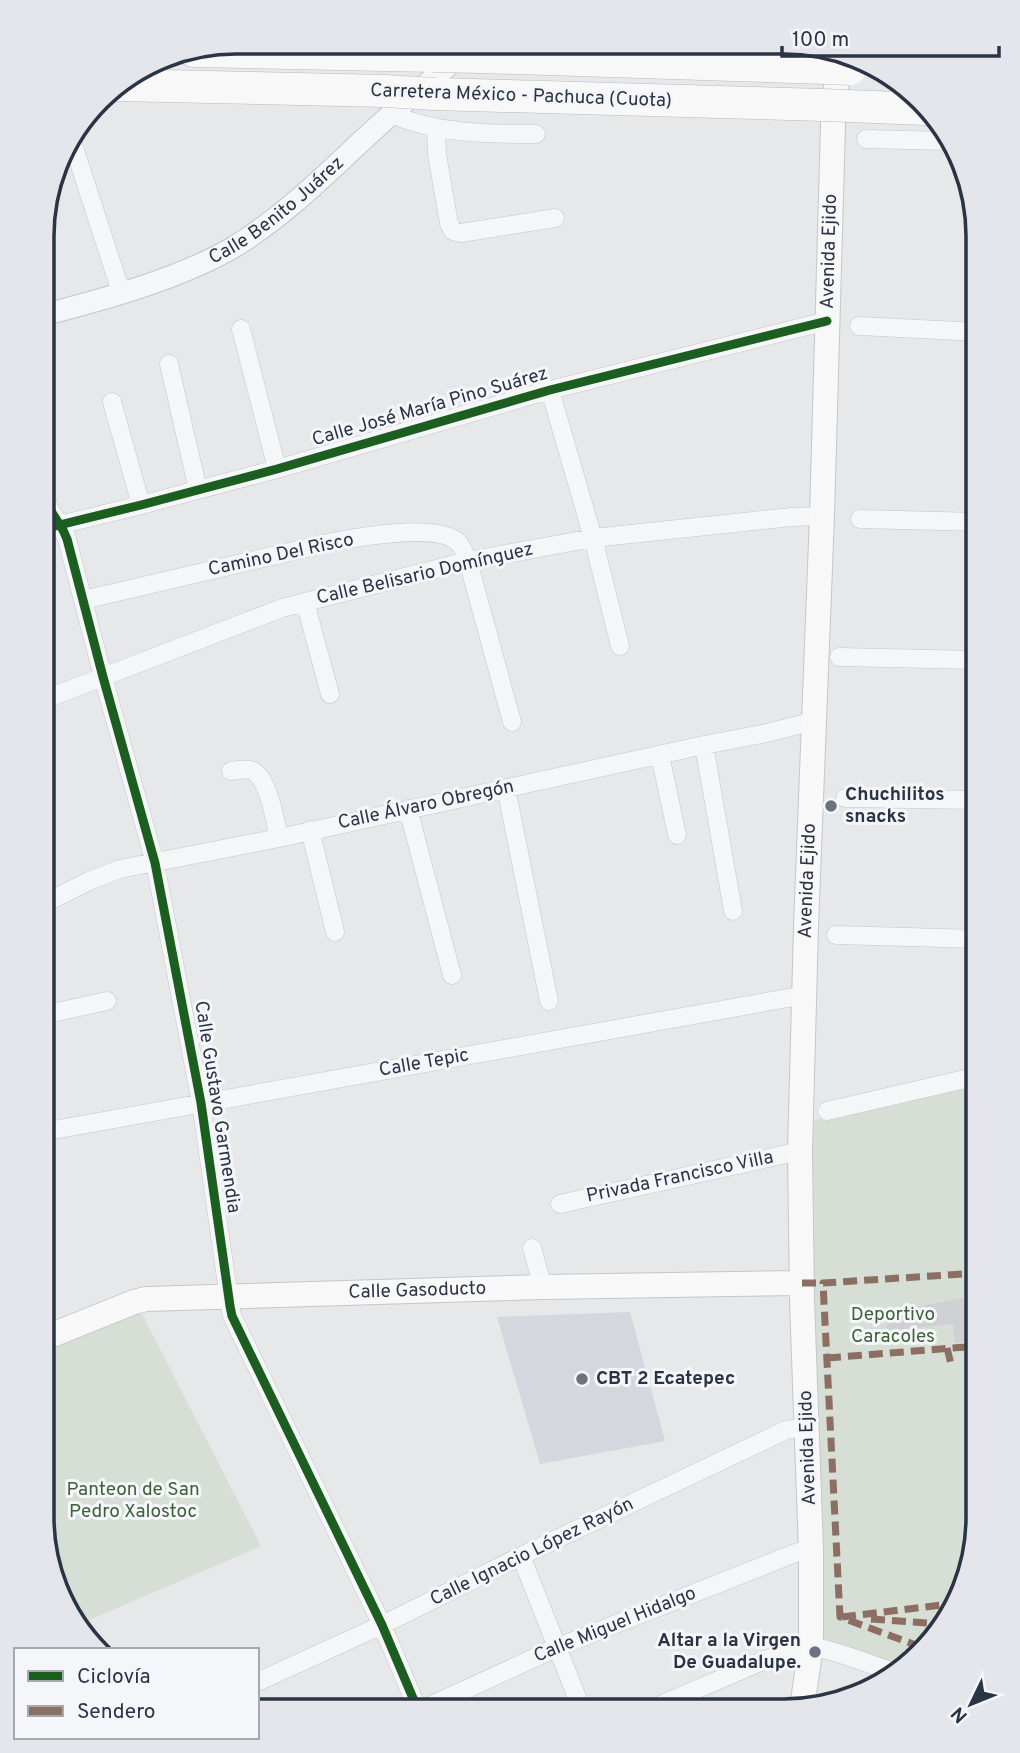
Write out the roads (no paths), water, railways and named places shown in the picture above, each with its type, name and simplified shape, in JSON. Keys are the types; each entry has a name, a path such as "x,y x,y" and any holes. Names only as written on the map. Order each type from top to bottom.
{"highway":[{"name":"Carretera México - Pachuca (Cuota)","path":"584,54 844,65"},
{"name":"Carretera México - Pachuca (Cuota)","path":"344,55 433,57 448,55"},
{"name":"Carretera México - Pachuca (Cuota)","path":"134,86 388,103 435,94 913,108"}],"main road":[{"name":"Avenida Ejido","path":"804,1697 811,1646 811,1551 800,1151 833,125 846,66"},
{"name":"Calle Gasoducto","path":"54,1334 146,1299 543,1287 802,1283"}],"street":[{"name":"Calle Benito Juárez","path":"54,312 184,271 233,247 294,204 388,103 469,55"},
{"path":"388,103 409,122 436,129 480,134 536,134"},
{"path":"436,129 449,224 453,231 461,233 555,218"},
{"path":"866,139 938,141"},
{"path":"76,152 121,292"},
{"name":"Calle José María Pino Suárez","path":"54,526 277,469 550,390 827,321"},
{"path":"859,326 966,331"},
{"path":"241,329 277,469"},
{"path":"169,364 198,490"},
{"path":"550,390 593,538 620,646"},
{"path":"112,402 141,505"},
{"name":"Calle Belisario Domínguez","path":"54,696 282,608 468,561 593,538 822,516"},
{"path":"860,519 966,522"},
{"name":"Calle Gustavo Garmendia","path":"54,529 67,539 155,863 201,1103 232,1316 415,1699"},
{"name":"Camino Del Risco","path":"83,600 332,542 388,534 424,533 451,537 462,547 468,561"},
{"path":"468,561 512,722"},
{"path":"305,601 330,694"},
{"path":"839,657 966,660"},
{"name":"Calle Álvaro Obregón","path":"54,897 120,869 279,838 814,721"},
{"path":"704,745 733,911"},
{"path":"660,754 677,835"},
{"path":"231,771 245,769 257,774 267,791 279,838"},
{"path":"506,788 549,1001"},
{"path":"845,798 966,800"},
{"path":"408,809 452,975"},
{"path":"310,830 335,932"},
{"path":"836,935 965,939"},
{"name":"Calle Tepic","path":"54,1130 805,995"},
{"path":"54,1013 107,1002"},
{"path":"827,1111 965,1079"},
{"name":"Privada Francisco Villa","path":"560,1204 800,1151"},
{"path":"532,1248 543,1287"},
{"name":"Calle Ignacio López Rayón","path":"259,1681 382,1625 786,1430 808,1427"},
{"name":"Calle Miguel Hidalgo","path":"444,1699 558,1647 798,1552 811,1551"},
{"path":"521,1556 578,1699"},
{"path":"675,1699 791,1650 811,1646 882,1669"}],"place":[{"name":"Chuchilitos snacks","path":"831,806"},
{"name":"CBT 2 Ecatepec","path":"582,1379"},
{"name":"Altar a la Virgen De Guadalupe.","path":"815,1652"}],"park label":[{"name":"Deportivo Caracoles","path":"893,1326"},
{"name":"Panteon de San Pedro Xalostoc","path":"133,1501"}]}
